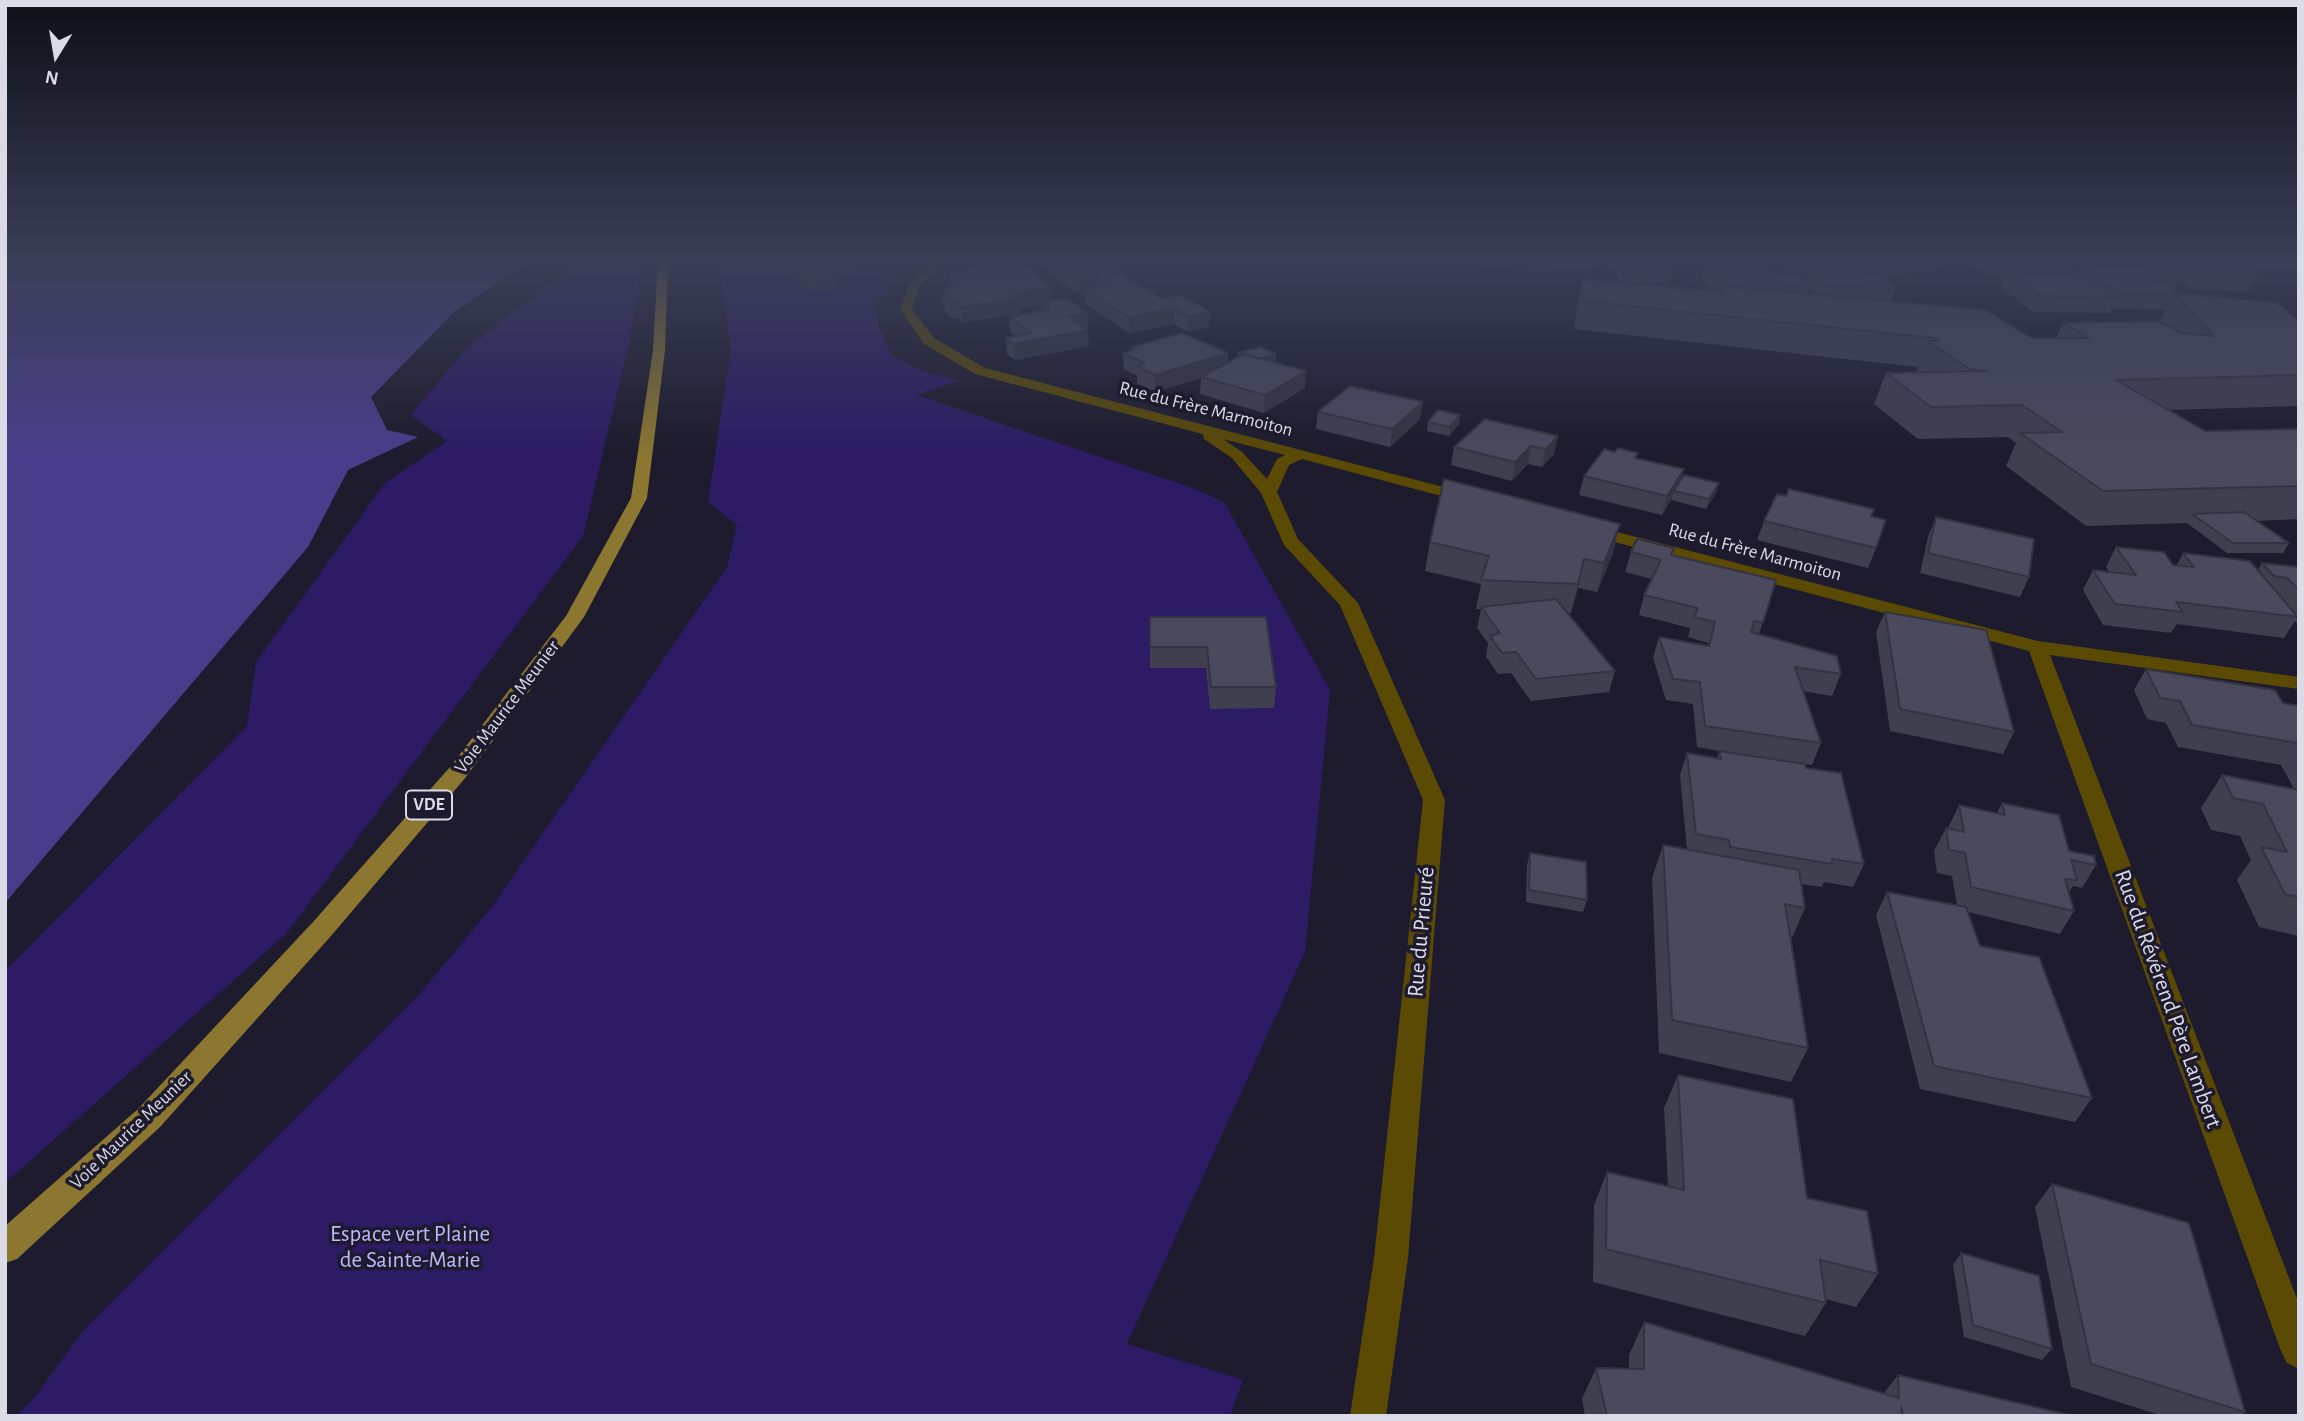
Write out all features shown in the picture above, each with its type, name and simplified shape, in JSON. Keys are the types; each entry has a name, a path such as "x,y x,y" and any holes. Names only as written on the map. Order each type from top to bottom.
{"main road":[{"name":"Voie Maurice Meunier","path":"5,1248 149,1118 304,949 458,772 575,617 639,498 660,326"}],"street":[{"name":"Rue du Frère Marmoiton","path":"918,326 929,341 980,371 1485,502"},
{"name":"Rue du Prieuré","path":"1192,426 1237,455 1269,492 1290,541 1349,603 1434,800 1391,1258 1368,1416"},
{"path":"1269,492 1282,462 1299,454"},
{"name":"Rue du Frère Marmoiton","path":"1579,527 2037,647 2299,683"},
{"name":"Rue du Révérend Père Lambert","path":"2037,647 2299,1351"}],"green space":[{"path":"495,326 632,326 583,536 286,934 5,1183 5,971 247,726 256,662 385,483 447,441 411,415 467,348"},
{"name":"Espace vert Plaine de Sainte-Marie","path":"728,326 879,326 891,355 920,370 959,381 916,395 1190,487 1224,502 1330,690 1305,952 1127,1344 1243,1380 1230,1416 16,1416 34,1398 82,1332 418,996 491,908 727,567 737,525 708,502 731,348"}],"shaded area":[{"path":"5,326 440,326 371,397 387,430 418,437 348,470 308,547 5,903"}],"building":[{"path":"1022,326 1083,326 1088,330 1014,344 1006,338 1031,333"},
{"path":"1823,326 2012,326 2032,338 2089,338 2069,326 2168,326 2181,333 2215,336 2206,326 2299,326 2299,375 2116,380 2205,431 2299,429 2299,486 2103,491 2020,433 2062,432 2022,405 1931,407 1886,373 1987,371 1970,369 1928,341 1939,341 1935,338"},
{"path":"1182,333 1228,353 1155,375 1137,366 1145,363 1123,353 1136,349 1132,347"},
{"path":"1260,347 1276,354 1260,359 1238,353"},
{"path":"1244,354 1306,371 1265,395 1201,377"},
{"path":"1350,386 1423,402 1392,429 1318,412"},
{"path":"1438,410 1460,415 1450,427 1428,422"},
{"path":"1485,419 1558,436 1546,449 1531,446 1515,462 1454,447"},
{"path":"1618,448 1638,453 1635,458 1684,469 1667,496 1584,476 1604,449 1615,452"},
{"path":"1684,475 1719,483 1709,499 1674,491"},
{"path":"1444,479 1620,524 1604,563 1584,559 1578,584 1481,580 1489,556 1430,542"},
{"path":"1789,489 1874,509 1871,516 1886,520 1876,548 1764,521 1777,494 1786,496"},
{"path":"2244,512 2289,543 2233,543 2192,514"},
{"path":"1936,517 2034,539 2029,577 1928,553"},
{"path":"1637,539 1674,548 1671,555 1776,580 1763,623 1754,621 1751,632 1837,656 1841,674 1795,667 1821,743 1705,726 1700,682 1673,679 1659,637 1709,646 1715,622 1694,617 1698,608 1644,595 1661,560 1631,552"},
{"path":"2116,547 2164,552 2173,565 2194,567 2183,553 2250,561 2298,617 2176,602 2183,612 2115,604 2093,570 2136,575"},
{"path":"2262,563 2299,567 2299,590 2287,578 2274,576"},
{"path":"1556,599 1615,671 1536,679 1516,652 1502,653 1490,636 1500,633 1481,607"},
{"path":"1885,612 1986,630 2014,732 1900,709"},
{"path":"1150,617 1266,617 1276,687 1211,687 1207,647 1150,647"},
{"path":"2146,669 2275,690 2283,703 2299,706 2299,747 2297,743 2192,725 2180,701 2160,698"},
{"path":"1719,751 1805,764 1806,768 1841,773 1864,864 1832,859 1832,864 1730,847 1729,840 1696,834 1687,753 1721,759"},
{"path":"2222,775 2299,790 2299,897 2285,894 2261,847 2287,852 2263,804 2233,798"},
{"path":"2002,803 2059,815 2069,851 2094,856 2096,865 2071,860 2077,880 2065,879 2074,911 1971,887 1965,853 1949,850 1946,828 1964,832 1959,805 2005,815"},
{"path":"1663,845 1799,870 1805,908 1785,904 1808,1048 1672,1020"},
{"path":"1530,853 1586,862 1587,900 1529,890"},
{"path":"1887,892 1966,907 1980,946 2039,957 2092,1098 1934,1066"},
{"path":"1678,1075 1793,1099 1807,1198 1867,1211 1878,1274 1820,1260 1826,1303 1606,1249 1607,1172 1684,1190"},
{"path":"2052,1184 2189,1223 2245,1412 2091,1364"},
{"path":"1961,1253 2039,1276 2052,1349 1973,1325"},
{"path":"1644,1322 1899,1398 1898,1375 2074,1416 1903,1416 1901,1407 1902,1416 1607,1416 1596,1368 1644,1369"}]}
